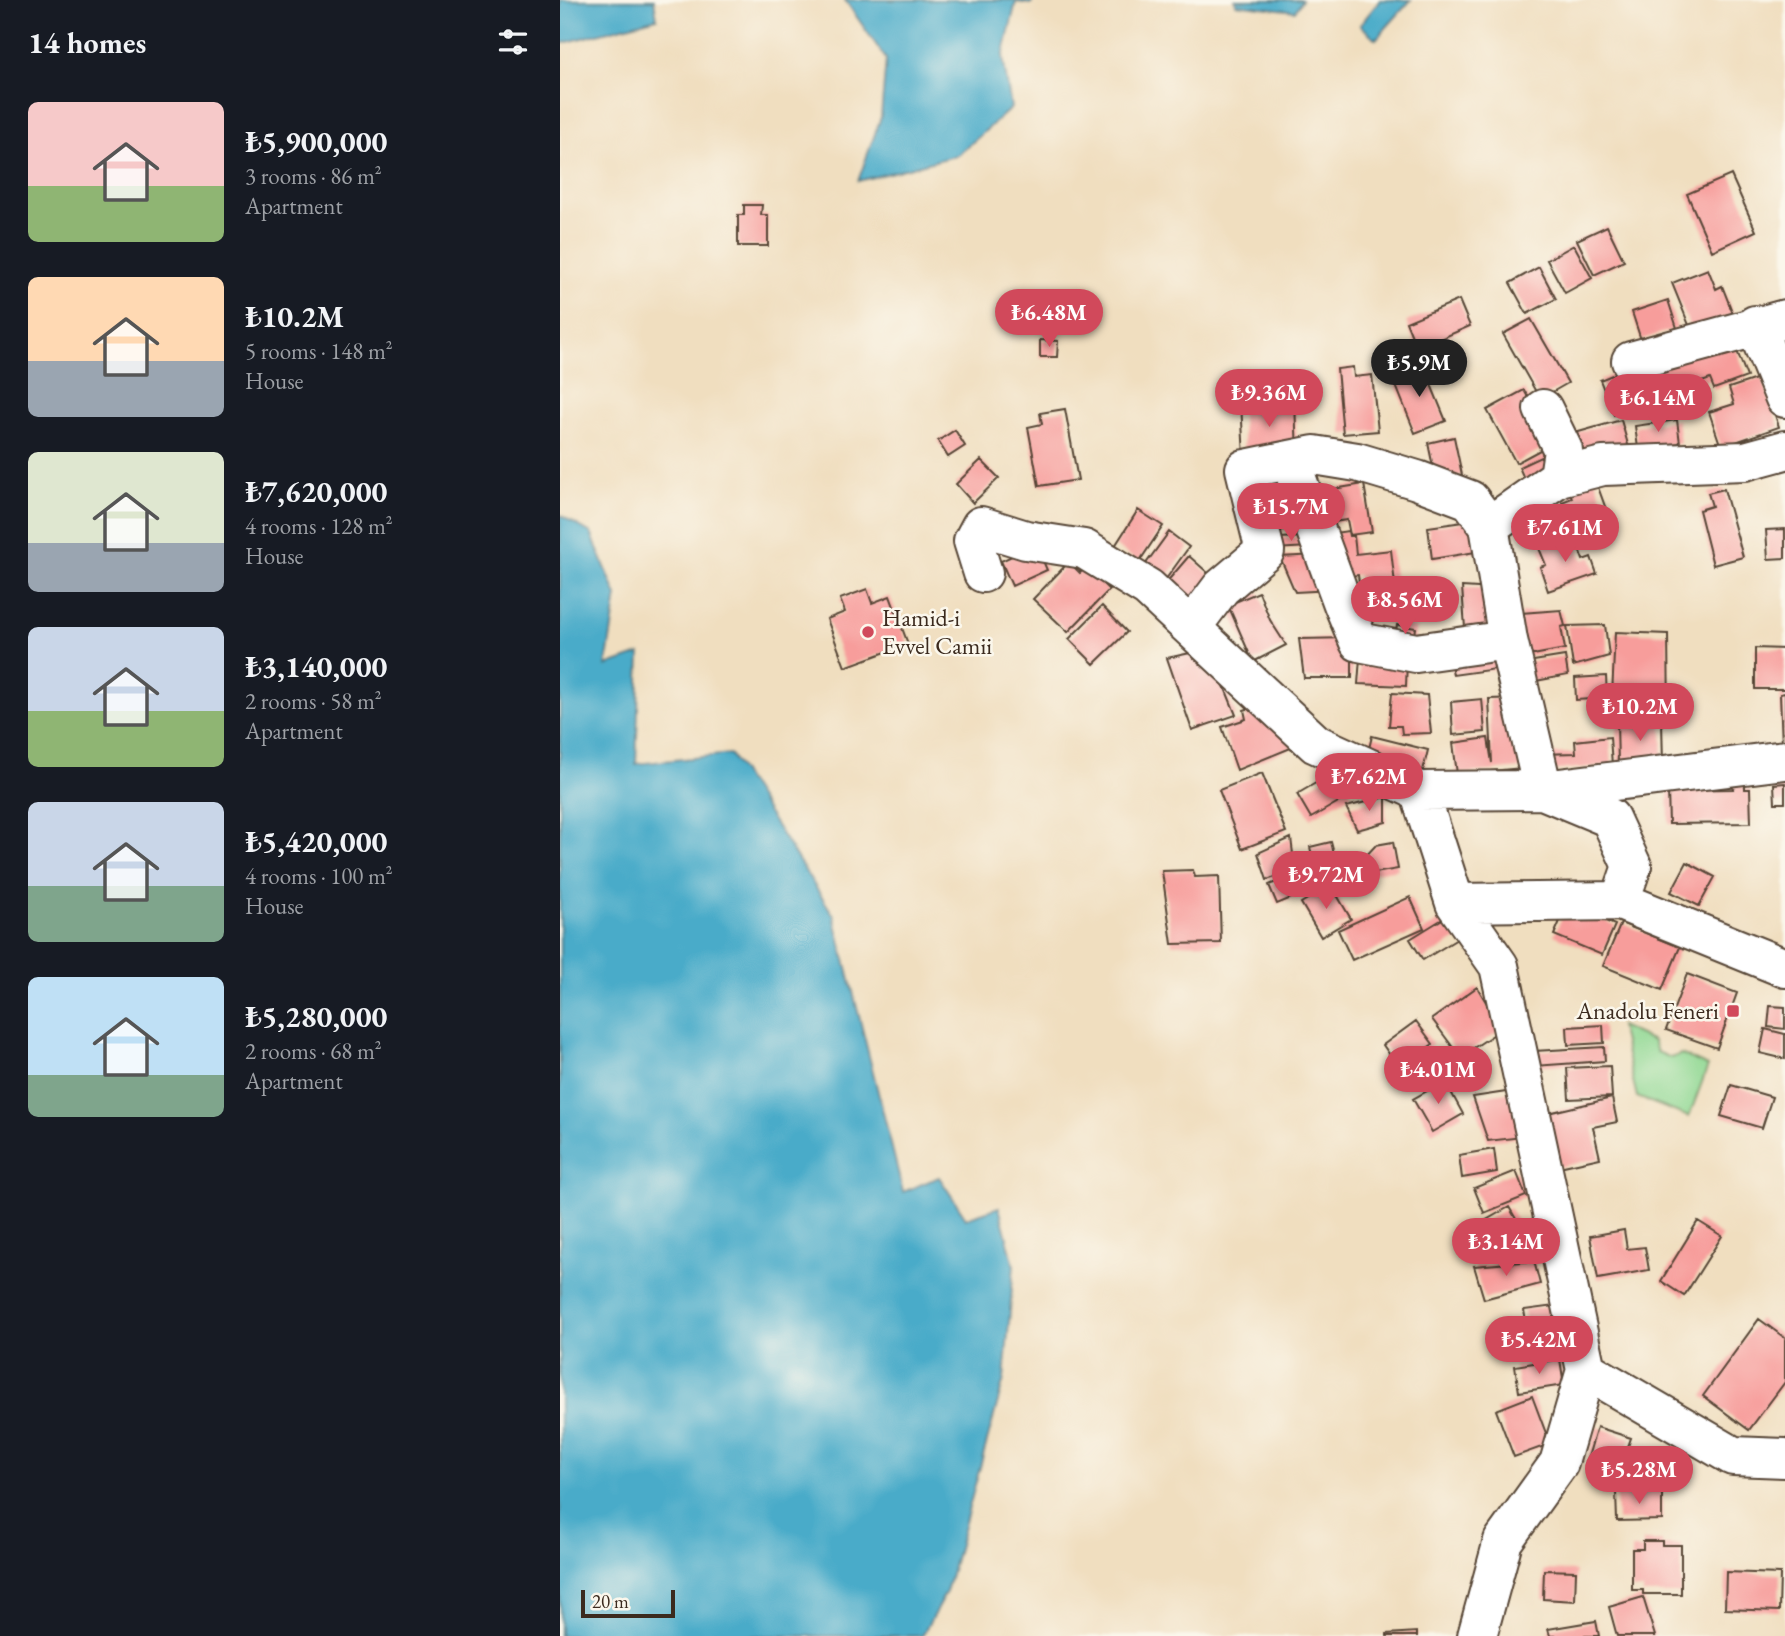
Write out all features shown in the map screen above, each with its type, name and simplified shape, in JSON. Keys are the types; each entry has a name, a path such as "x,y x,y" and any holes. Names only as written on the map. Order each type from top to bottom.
{"street":[{"path":"1631,361 1770,322 1785,398"},
{"path":"1543,408 1563,450 1559,477"},
{"path":"1489,526 1559,477 1603,466 1745,461 1785,450"},
{"path":"1191,628 1221,589 1265,551 1245,469 1314,455 1357,462 1471,499 1489,526 1508,640 1543,790"},
{"path":"1290,460 1359,642 1416,653 1508,640"},
{"path":"983,573 973,541 981,526 1026,540 1084,549 1148,588 1316,744 1419,791 1543,790 1785,760"},
{"path":"1543,790 1610,818 1632,866 1620,901"},
{"path":"1419,791 1455,903 1499,966 1586,1370 1559,1464 1503,1541 1477,1636"},
{"path":"1455,903 1620,901 1785,968"},
{"path":"1586,1370 1734,1456 1785,1458"}],"green space":[{"path":"1620,1026 1653,1041 1657,1052 1671,1058 1681,1054 1708,1066 1689,1117 1637,1097"}],"water":[{"path":"560,0 654,0 657,18 560,44"},
{"path":"845,0 1033,0 1031,4 1016,2 1003,57 1011,108 958,155 858,181 881,117 886,59"},
{"path":"1235,0 1302,0 1295,11 1236,4"},
{"path":"1380,0 1411,0 1376,39 1360,25"},
{"path":"560,515 591,533 617,596 606,666 640,654 636,764 730,754 834,916 903,1192 939,1177 966,1218 999,1207 1014,1265 1004,1379 946,1592 922,1636 560,1636"}],"building":[{"path":"1731,175 1756,231 1712,251 1687,194"},
{"path":"744,205 762,205 761,215 768,215 768,246 738,246 738,215 744,215"},
{"path":"1607,226 1624,261 1594,275 1577,240"},
{"path":"1574,245 1592,278 1565,293 1547,260"},
{"path":"1539,267 1556,299 1527,314 1510,283"},
{"path":"1708,269 1716,289 1722,286 1733,314 1691,330 1672,283"},
{"path":"1459,300 1470,326 1417,349 1406,322"},
{"path":"1668,300 1677,328 1641,340 1632,312"},
{"path":"1531,319 1568,383 1540,399 1503,334"},
{"path":"1732,338 1747,377 1714,389 1710,379 1652,400 1642,372"},
{"path":"1040,340 1058,341 1057,357 1040,357"},
{"path":"1423,365 1446,421 1415,433 1393,378"},
{"path":"1353,367 1354,377 1372,375 1378,431 1343,434 1337,369"},
{"path":"1631,367 1645,402 1614,415 1600,380"},
{"path":"1762,377 1779,427 1721,447 1709,412 1734,404 1729,388"},
{"path":"1524,390 1553,443 1516,463 1487,410"},
{"path":"1295,401 1297,456 1244,458 1241,403"},
{"path":"1065,409 1078,480 1039,486 1028,427 1042,424 1040,413"},
{"path":"1621,420 1629,448 1582,461 1575,433"},
{"path":"1677,420 1680,443 1638,448 1635,426"},
{"path":"955,430 965,446 948,457 938,441"},
{"path":"1454,437 1462,475 1436,481 1428,443"},
{"path":"1547,454 1553,467 1525,481 1519,467"},
{"path":"981,460 999,478 973,503 956,484"},
{"path":"1289,467 1304,524 1270,533 1255,476"},
{"path":"1594,476 1607,512 1570,525 1562,502 1572,498 1568,486"},
{"path":"1364,484 1372,532 1350,535 1347,520 1320,524 1315,492"},
{"path":"1724,489 1743,557 1713,565 1699,510 1712,506 1708,493"},
{"path":"1138,510 1163,526 1139,562 1115,546"},
{"path":"1477,520 1482,551 1432,559 1428,527"},
{"path":"1785,529 1785,558 1768,559 1766,530"},
{"path":"1348,531 1349,536 1354,536 1356,554 1391,550 1396,593 1361,597 1358,575 1340,577 1327,534"},
{"path":"1169,532 1189,547 1166,579 1145,565"},
{"path":"1574,535 1583,560 1591,557 1597,574 1548,591 1540,567 1546,565 1539,548"},
{"path":"1309,537 1309,547 1274,549 1274,538"},
{"path":"1036,545 1047,570 1012,586 1001,561"},
{"path":"1318,555 1332,590 1295,592 1280,557"},
{"path":"1189,556 1217,581 1192,608 1165,584"},
{"path":"1069,562 1080,573 1086,567 1109,590 1068,632 1033,599"},
{"path":"1462,587 1494,589 1497,626 1465,628"},
{"name":"Hamid-i Evvel Camii","path":"867,589 872,603 890,596 908,644 845,667 827,619 845,612 840,599"},
{"path":"1259,592 1270,620 1286,645 1253,662 1228,605"},
{"path":"1102,606 1127,632 1094,664 1069,639"},
{"path":"1561,610 1565,626 1561,627 1565,649 1517,658 1521,613"},
{"path":"1397,625 1416,628 1413,648 1394,645"},
{"path":"1605,625 1609,656 1573,666 1567,626"},
{"path":"1615,632 1668,634 1669,718 1611,718"},
{"path":"1352,638 1352,678 1304,678 1299,639"},
{"path":"1493,646 1496,669 1453,675 1449,652"},
{"path":"1755,648 1785,649 1785,689 1755,689"},
{"path":"1209,649 1236,715 1192,730 1167,658"},
{"path":"1565,656 1568,675 1525,683 1521,663"},
{"path":"1360,658 1407,660 1406,686 1358,684"},
{"path":"1606,676 1607,698 1576,700 1575,678"},
{"path":"1392,693 1427,695 1431,733 1402,734 1401,726 1389,726"},
{"path":"1785,693 1785,745 1782,745 1780,694"},
{"path":"1520,698 1523,768 1457,774 1453,743 1488,738 1492,763 1489,699"},
{"path":"1482,699 1485,732 1453,735 1451,702"},
{"path":"1264,704 1298,745 1237,770 1222,727 1246,719 1244,710"},
{"path":"1617,721 1662,721 1663,764 1618,765"},
{"path":"1372,736 1428,750 1422,775 1366,761"},
{"path":"1610,737 1612,765 1549,771 1541,754 1576,753 1575,741"},
{"path":"1338,770 1352,794 1311,818 1297,794"},
{"path":"1262,773 1286,832 1242,849 1219,790"},
{"path":"1785,783 1785,803 1775,803 1774,784"},
{"path":"1732,784 1745,784 1745,789 1750,789 1751,823 1669,824 1668,790 1733,789"},
{"path":"1386,797 1386,822 1357,830 1346,807"},
{"path":"1291,838 1295,870 1267,880 1258,853"},
{"path":"1331,842 1340,878 1319,884 1310,847"},
{"path":"1393,842 1398,869 1363,875 1362,860 1376,845"},
{"path":"1687,862 1715,877 1699,906 1671,892"},
{"path":"1193,870 1195,877 1219,876 1221,943 1172,944 1162,871"},
{"path":"1298,873 1306,892 1277,904 1269,885"},
{"path":"1331,885 1351,919 1321,937 1301,903"},
{"path":"1410,897 1424,928 1352,960 1338,930"},
{"path":"1567,905 1615,925 1602,955 1554,935"},
{"path":"1449,915 1462,936 1423,960 1410,939"},
{"path":"1621,923 1680,947 1662,990 1603,966"},
{"path":"1687,974 1737,993 1717,1048 1666,1030"},
{"path":"1477,987 1502,1029 1460,1057 1432,1019"},
{"path":"1770,1006 1785,1007 1785,1029 1768,1027"},
{"path":"1416,1021 1433,1044 1399,1068 1383,1045"},
{"path":"1603,1025 1604,1043 1568,1045 1567,1027"},
{"path":"1765,1029 1785,1034 1785,1059 1760,1053"},
{"path":"1604,1047 1605,1061 1534,1066 1534,1051"},
{"path":"1610,1066 1612,1097 1569,1099 1567,1068"},
{"path":"1445,1081 1463,1114 1432,1132 1413,1099"},
{"path":"1731,1085 1772,1097 1762,1128 1721,1116"},
{"path":"1513,1091 1523,1137 1488,1141 1473,1097"},
{"path":"1612,1098 1617,1122 1593,1127 1600,1158 1559,1167 1548,1113"},
{"path":"1494,1149 1497,1172 1462,1178 1459,1155"},
{"path":"1516,1171 1526,1196 1484,1213 1474,1188"},
{"path":"1509,1207 1523,1231 1482,1256 1467,1231"},
{"path":"1698,1221 1722,1236 1684,1296 1661,1281"},
{"path":"1624,1230 1627,1249 1645,1247 1649,1270 1598,1279 1590,1236"},
{"path":"1534,1261 1540,1284 1484,1299 1474,1266"},
{"path":"1554,1306 1558,1331 1528,1336 1524,1310"},
{"path":"1759,1319 1785,1338 1785,1382 1749,1430 1703,1396"},
{"path":"1560,1359 1564,1385 1519,1392 1515,1366"},
{"path":"1532,1396 1550,1444 1514,1457 1496,1410"},
{"path":"1597,1427 1631,1438 1625,1455 1607,1449 1604,1461 1588,1457"},
{"path":"1662,1491 1662,1520 1617,1521 1616,1492"},
{"path":"1643,1541 1681,1545 1681,1594 1643,1594 1643,1590 1632,1590 1632,1549 1643,1549"},
{"path":"1544,1570 1576,1571 1575,1601 1543,1599"},
{"path":"1726,1572 1780,1574 1779,1611 1725,1609"},
{"path":"1643,1597 1655,1636 1617,1636 1609,1607"},
{"path":"1596,1621 1599,1636 1550,1636 1548,1629"},
{"path":"1417,1632 1417,1636 1387,1636 1387,1634"}],"place":[{"name":"Hamid-i Evvel Camii","path":"868,632"},
{"name":"Anadolu Feneri","path":"1733,1011"}]}
